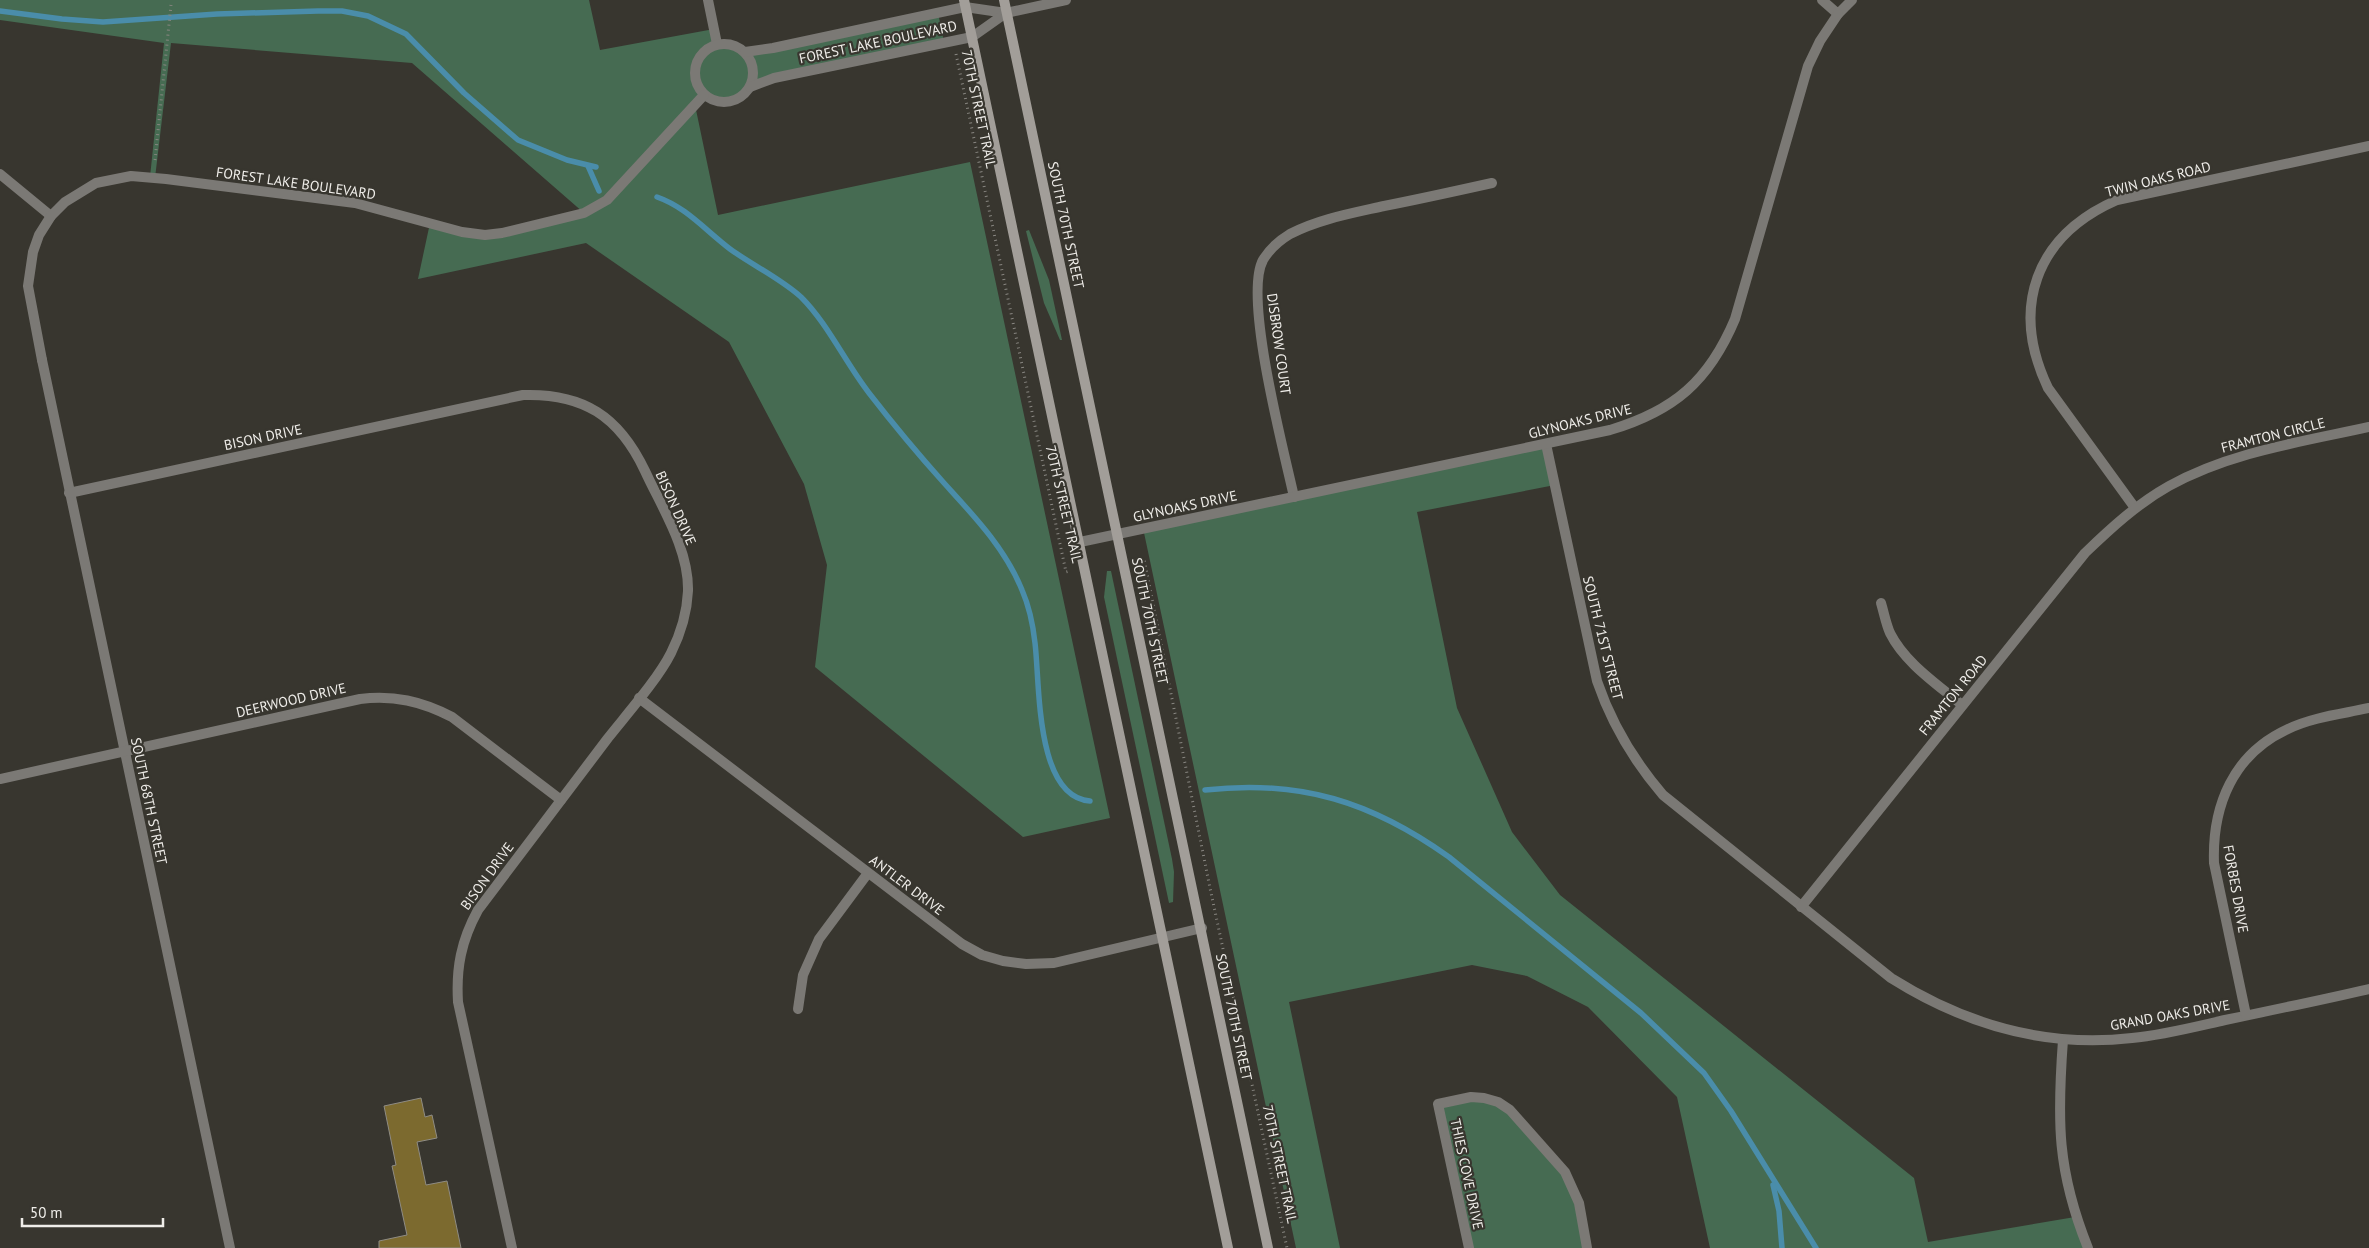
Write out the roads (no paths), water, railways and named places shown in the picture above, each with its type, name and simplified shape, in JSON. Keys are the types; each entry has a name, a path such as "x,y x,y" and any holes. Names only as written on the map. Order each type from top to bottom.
{"main road":[{"name":"SOUTH 70TH STREET","path":"1004,0 1202,928 1268,1248"},
{"path":"965,4 1164,937 1228,1248"}],"street":[{"path":"708,0 717,44"},
{"name":"FOREST LAKE BOULEVARD","path":"750,87 774,78 972,37 1006,13 1066,0"},
{"path":"1822,0 1838,14"},
{"name":"GLYNOAKS DRIVE","path":"1080,542 1610,430 1647,418 1672,403 1695,384 1710,366 1726,341 1736,319 1808,66 1820,41 1838,14 1852,0"},
{"name":"FOREST LAKE BOULEVARD","path":"745,52 773,48 965,4 1006,13"},
{"path":"717,44 731,44 745,52 752,65 753,73 750,87 741,97 728,102 715,101 704,95 694,78 696,64 703,51 717,44"},
{"name":"FOREST LAKE BOULEVARD","path":"42,360 29,295 28,275 32,252 39,235 52,216 80,191 113,178 131,176 355,203 462,232 502,233 584,213 607,200 626,182 704,95"},
{"name":"TWIN OAKS ROAD","path":"2135,508 2048,388 2038,367 2031,344 2032,297 2039,275 2049,254 2076,223 2095,210 2117,200 2369,146"},
{"path":"0,174 52,216"},
{"name":"DISBROW COURT","path":"1294,497 1260,330 1256,296 1259,270 1263,260 1275,245 1289,235 1313,225 1361,212 1492,183"},
{"name":"SOUTH 68TH STREET","path":"42,360 230,1248"},
{"name":"BISON DRIVE","path":"69,493 523,396 546,395 569,399 586,405 606,417 623,433 636,452 680,546 686,567 688,590 686,613 680,634 670,655 639,698 478,910 467,930 460,952 457,974 458,1002 512,1248"},
{"name":"FRAMTON CIRCLE","path":"2135,508 2168,486 2211,466 2250,453 2369,427"},
{"name":"SOUTH 71ST STREET","path":"1546,444 1597,681 1606,708 1621,740 1664,795 1801,907"},
{"name":"FRAMTON ROAD","path":"1801,907 2086,552 2135,508"},
{"path":"1880,603 1890,633 1899,646 1917,667 1962,706"},
{"name":"DEERWOOD DRIVE","path":"0,779 360,699 392,697 410,699 432,706 452,717 561,800"},
{"name":"ANTLER DRIVE","path":"639,698 962,944 982,954 1003,961 1026,964 1054,963 1202,928"},
{"name":"FORBES DRIVE","path":"2246,1016 2214,864 2215,825 2224,795 2235,774 2250,756 2267,741 2288,729 2310,721 2369,708"},
{"path":"798,1009 804,976 819,939 868,873"},
{"name":"GRAND OAKS DRIVE","path":"1801,907 1891,978 1921,997 1954,1013 1992,1027 2032,1036 2063,1040 2132,1038 2246,1016 2369,989"},
{"path":"2063,1040 2058,1106 2060,1141 2067,1184 2076,1217 2088,1248"},
{"name":"THIES COVE DRIVE","path":"1469,1248 1438,1104 1471,1097 1498,1102 1510,1110 1566,1172 1579,1203 1587,1248"}],"waterway":[{"path":"0,11 103,22 217,14 318,11 342,11 368,16 406,34 464,93 518,140 567,160 596,167"},
{"path":"588,166 599,191"},
{"path":"657,197 686,213 730,249 801,297 820,319 860,381 878,405 998,546 1015,575 1030,616 1035,643 1040,710 1050,760 1059,780 1072,795 1090,801"},
{"path":"1205,790 1240,787 1272,788 1304,792 1334,799 1392,822 1449,857 1641,1013 1704,1073 1731,1111 1816,1248"},
{"path":"1773,1185 1779,1211 1782,1248"}]}
